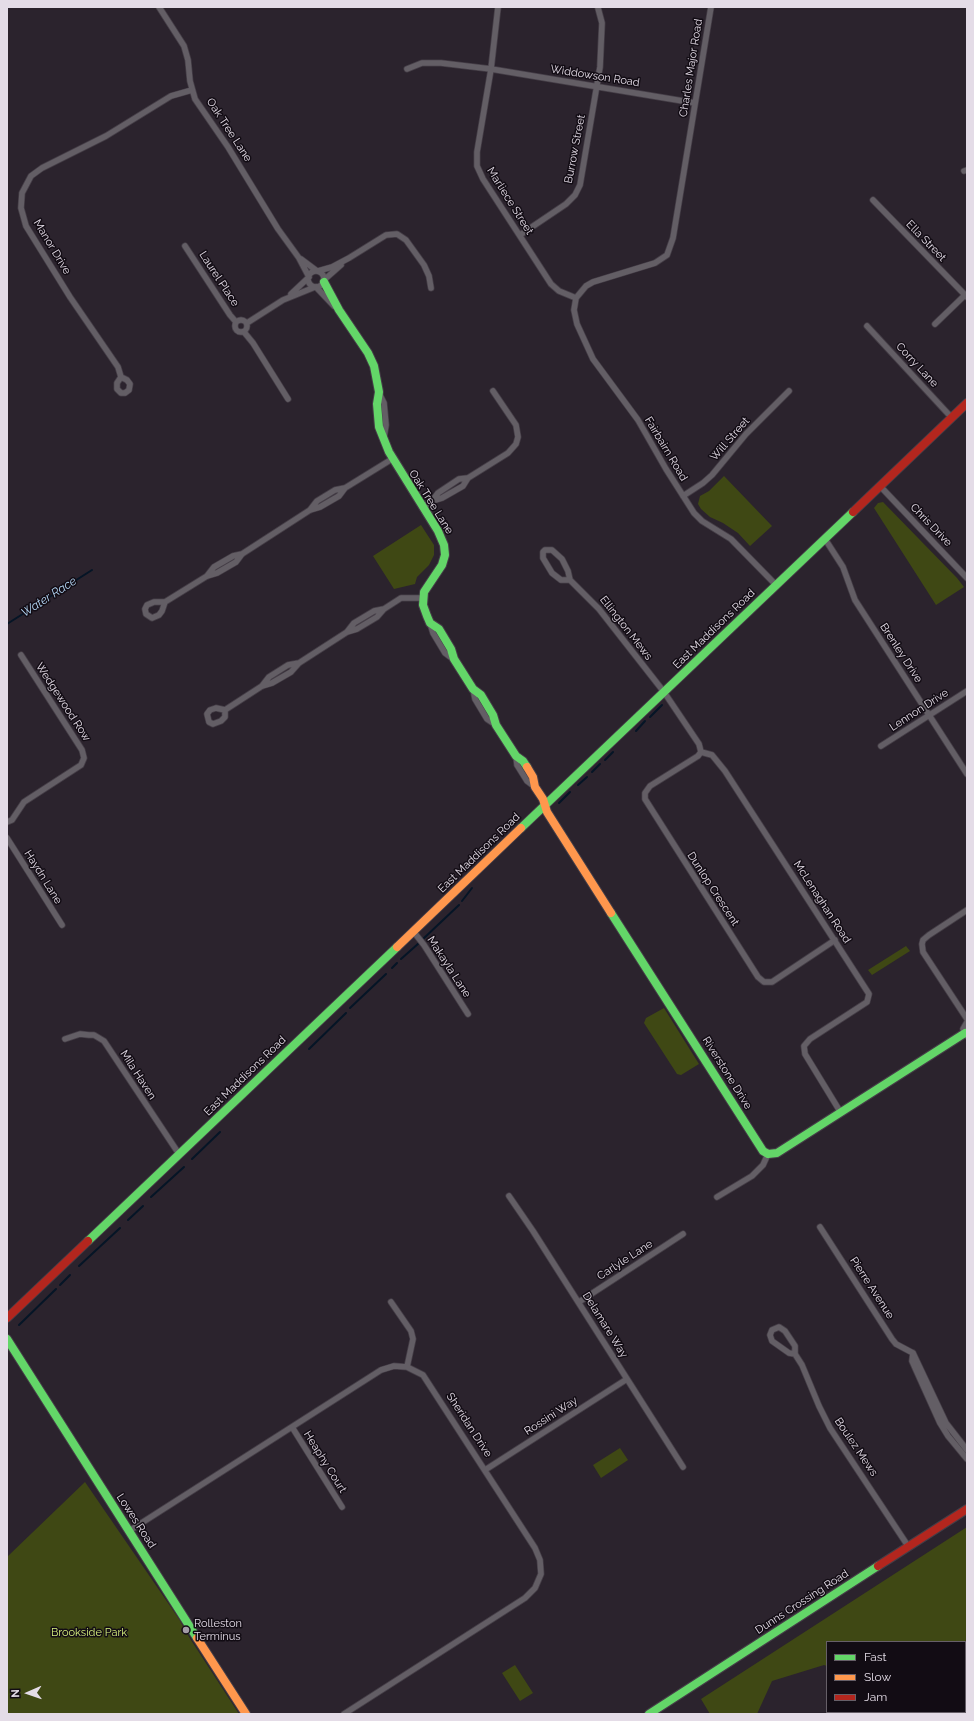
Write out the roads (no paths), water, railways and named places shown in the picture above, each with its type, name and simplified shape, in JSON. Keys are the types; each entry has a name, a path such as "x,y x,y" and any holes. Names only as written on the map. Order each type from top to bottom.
{"street":[{"name":"Oak Tree Lane","path":"159,7 184,46 188,60 192,90 200,107 230,150 299,258 308,278"},
{"name":"Marliece Street","path":"498,7 491,69 477,152 477,166 483,179 551,284 559,291 576,298"},
{"name":"Charles Major Road","path":"576,298 586,286 593,282 655,263 667,255 673,238 711,7"},
{"name":"Burrow Street","path":"520,235 566,204 577,190 600,67 602,17 598,8"},
{"name":"Widdowson Road","path":"407,69 422,63 441,63 491,69 695,103"},
{"name":"Manor Drive","path":"121,377 118,367 67,292 26,226 21,208 22,194 31,176 42,168 100,139 169,97 192,90"},
{"name":"Ella Street","path":"873,200 966,296 935,324"},
{"path":"247,323 283,300 308,278 312,272 332,267 386,235 397,234 406,240 424,265 429,276 431,288"},
{"name":"Laurel Place","path":"185,246 236,322"},
{"name":"Oak Tree Lane","path":"299,258 317,271"},
{"path":"283,300 321,286 324,281 348,258"},
{"path":"317,271 323,275 324,281"},
{"path":"308,278 310,284 315,287"},
{"name":"Oak Tree Lane","path":"324,281 338,310 371,359 376,372 379,392 376,404 379,427 392,459 440,535 445,550 442,566 426,586 423,598"},
{"name":"Oak Tree Lane","path":"315,287 338,310"},
{"name":"Fairbairn Road","path":"576,298 574,310 575,316 590,353 600,370 638,420 683,496 698,518 731,539 776,585"},
{"path":"247,323 241,320 236,322 236,330 244,332 253,343 288,399"},
{"path":"244,332 247,328 247,323"},
{"name":"Corry Lane","path":"867,326 952,418"},
{"name":"Will Street","path":"683,496 712,476 746,434 789,391"},
{"path":"422,507 432,501 438,492 459,480 468,478 511,450 518,440 516,425 493,392"},
{"name":"East Maddisons Road","path":"7,1318 967,403"},
{"path":"165,602 207,576 217,573 236,562 242,554 310,510 320,507 339,496 345,488 392,459"},
{"name":"Chris Drive","path":"880,486 967,578"},
{"name":"Brenley Drive","path":"825,539 843,567 855,600 967,774"},
{"name":"Ellington Mews","path":"570,580 561,580 552,573 543,558 543,552 545,550 552,550 562,559 568,571 570,580 600,609 664,692"},
{"path":"225,710 262,686 269,677 281,669 288,665 299,663 347,632 357,629 377,617 384,609 401,598 423,598 424,611 430,623 439,629 448,643 454,659 473,689 481,695 493,715 496,725 516,756 523,761 533,777 535,787 545,805"},
{"name":"Wedgewood Row","path":"9,821 24,802 81,765 84,758 82,750 21,655"},
{"name":"Lennon Drive","path":"881,746 967,690"},
{"path":"664,692 700,746 701,752"},
{"name":"Dunlop Crescent","path":"701,752 698,756 650,786 645,793 645,799 756,976 762,982 770,982 835,940"},
{"name":"McLenaghan Road","path":"701,752 712,755 725,771 868,990 870,997 864,1005 806,1041 803,1049 841,1113"},
{"name":"Riverstone Drive","path":"545,805 549,815 761,1146 768,1154"},
{"name":"Haydn Lane","path":"7,838 62,925"},
{"path":"717,1197 752,1176 763,1165 768,1154 777,1154 966,1035 964,1026 967,1021 923,952 922,944 923,940 929,935 967,910"},
{"name":"Makayla Lane","path":"413,931 424,945 468,1014"},
{"name":"Mila Haven","path":"65,1039 80,1034 94,1035 104,1040 179,1154"},
{"name":"Delamare Way","path":"509,1196 579,1302 683,1467"},
{"name":"Pierre Avenue","path":"820,1227 892,1339 896,1344 913,1353 946,1423 966,1455"},
{"name":"Carlyle Lane","path":"579,1302 683,1234"},
{"path":"129,1531 381,1370 394,1366 407,1367 413,1339 411,1331 391,1302"},
{"name":"Boulez Mews","path":"795,1354 789,1353 774,1343 770,1335 772,1330 779,1328 785,1331 795,1346 795,1354 806,1372 816,1400 830,1428 908,1546"},
{"name":"Lowes Road","path":"7,1340 246,1714"},
{"name":"Sheridan Drive","path":"344,1714 525,1598 535,1588 540,1574 539,1554 428,1381 419,1372 407,1367"},
{"name":"Rossini Way","path":"485,1470 627,1379"},
{"name":"Heaphy Court","path":"292,1427 342,1507"},
{"name":"Dunns Crossing Road","path":"649,1714 967,1509"}],"waterway":[{"name":"Water Race","path":"7,624 92,570"},
{"name":"Water Race","path":"650,717 662,705"},
{"name":"Water Race","path":"636,731 645,721"},
{"name":"Water Race","path":"605,760 613,752"},
{"name":"Water Race","path":"592,772 600,764"},
{"name":"Water Race","path":"578,785 587,777"},
{"name":"Water Race","path":"559,803 570,792"},
{"name":"Water Race","path":"462,901 472,888"},
{"name":"Water Race","path":"423,939 459,905"},
{"name":"Water Race","path":"401,959 419,943"},
{"name":"Water Race","path":"392,968 397,963"},
{"name":"Water Race","path":"350,1008 386,974"},
{"name":"Water Race","path":"309,1049 346,1013"},
{"name":"Water Race","path":"192,1159 220,1132"},
{"name":"Water Race","path":"151,1197 184,1167"},
{"name":"Water Race","path":"128,1220 143,1206"},
{"name":"Water Race","path":"79,1266 120,1228"},
{"name":"Water Race","path":"60,1285 70,1275"},
{"name":"Water Race","path":"19,1325 56,1289"}],"place":[{"name":"Rolleston Terminus","path":"186,1630"}],"park label":[{"name":"Brookside Park","path":"89,1633"}]}
